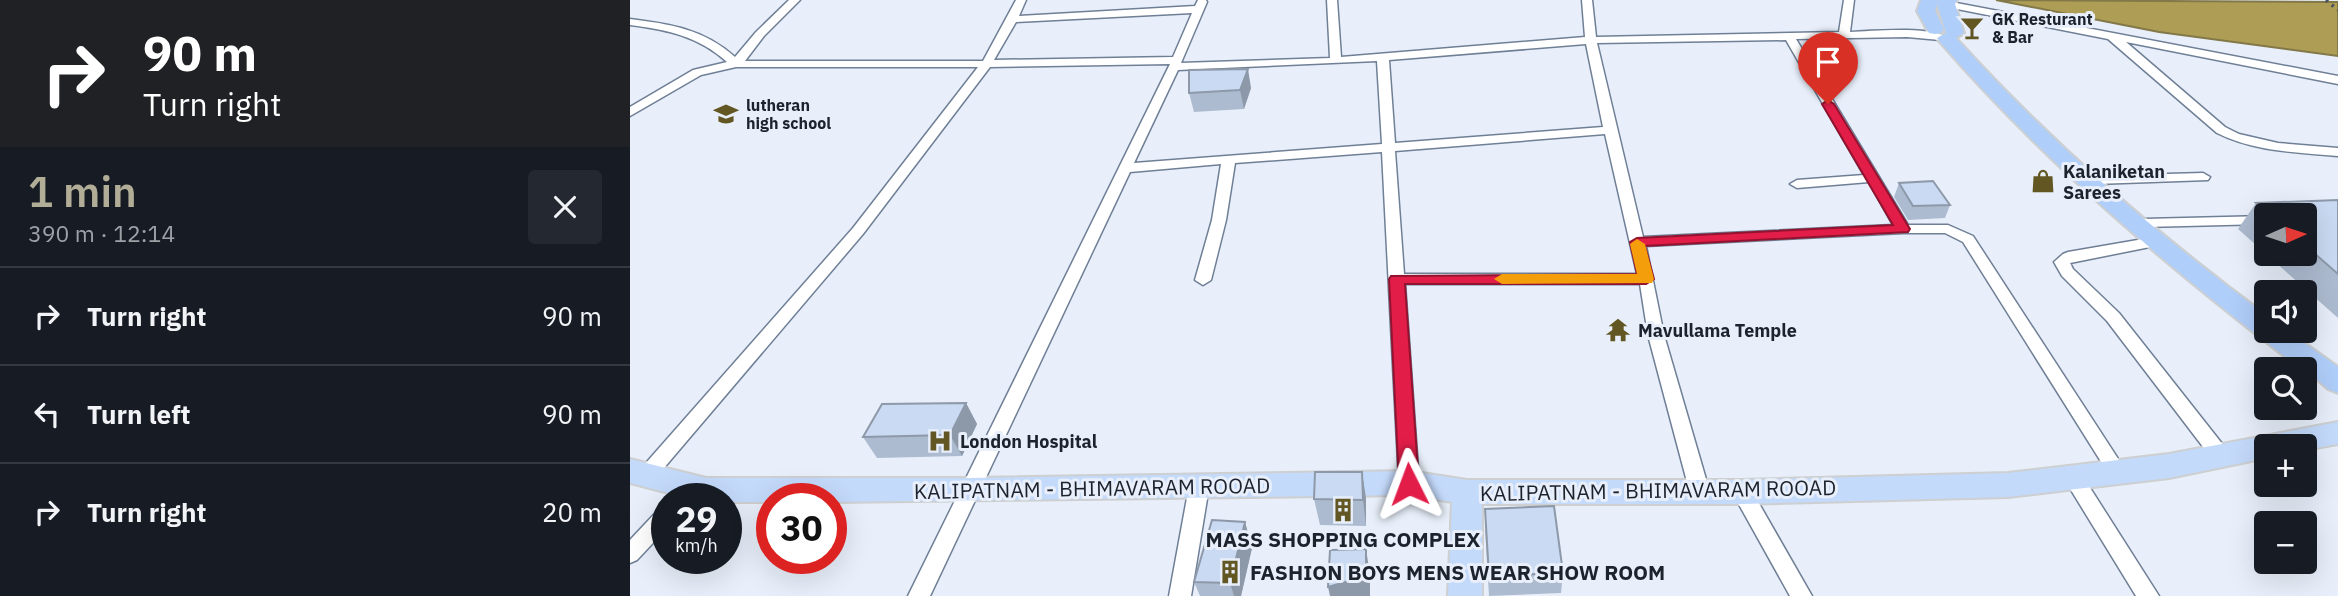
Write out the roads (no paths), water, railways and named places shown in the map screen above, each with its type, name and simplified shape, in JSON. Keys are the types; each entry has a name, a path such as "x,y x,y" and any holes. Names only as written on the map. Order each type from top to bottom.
{"highway":[{"path":"1941,1 1948,35 2082,180 2254,308"},
{"path":"1948,35 2149,232 2254,319"},
{"path":"2285,343 2338,382"},
{"path":"2303,343 2338,368"}],"main road":[{"name":"KALIPATNAM - BHIMAVARAM ROOAD","path":"2317,437 2338,433"},
{"name":"KALIPATNAM - BHIMAVARAM ROOAD","path":"742,490 1409,484 1467,492 1700,493 2008,485 2169,466 2254,449"},
{"name":"KALIPATNAM - BHIMAVARAM ROOAD","path":"638,474 661,483"},
{"path":"1465,596 1467,492"}],"street":[{"path":"736,64 760,34 795,0"},
{"path":"638,474 885,199 987,64 1014,19 1021,0"},
{"path":"1332,0 1336,61"},
{"path":"1587,0 1591,40 1646,279 1656,335 1700,493"},
{"path":"1844,35 1849,0"},
{"path":"1941,1 2338,80"},
{"path":"919,596 1176,64 1201,5 1014,19"},
{"path":"630,22 684,28 715,44 736,64"},
{"path":"630,112 696,72 736,64 1176,64 1336,61 1591,40 1948,35"},
{"path":"1789,36 1903,229"},
{"path":"2112,36 2221,130 2234,138 2263,145 2338,152"},
{"path":"1383,58 1409,484"},
{"path":"1124,168 1610,130"},
{"path":"1203,279 1219,220 1229,159"},
{"path":"2095,180 2203,177"},
{"path":"1797,184 1872,178"},
{"path":"2220,456 2113,317 2067,272 2062,262 2068,257 2149,232 2254,221"},
{"path":"1637,242 1948,229 1968,239 2117,471"},
{"path":"1397,279 1646,279"},
{"path":"2073,477 2148,596"},
{"path":"1180,596 1199,486"},
{"path":"1742,492 1801,596"},
{"path":"630,554 651,531"}],"railway":[{"path":"2326,0 2338,10"}],"place":[{"name":"GK Resturant & Bar","path":"1972,28"},
{"name":"lutheran high school","path":"726,114"},
{"name":"Kalaniketan Sarees","path":"2043,181"},
{"name":"Mavullama Temple","path":"1618,330"},
{"name":"London Hospital","path":"940,441"},
{"name":"MASS SHOPPING COMPLEX","path":"1343,510"},
{"name":"FASHION BOYS MENS WEAR SHOW ROOM","path":"1230,572"}]}
